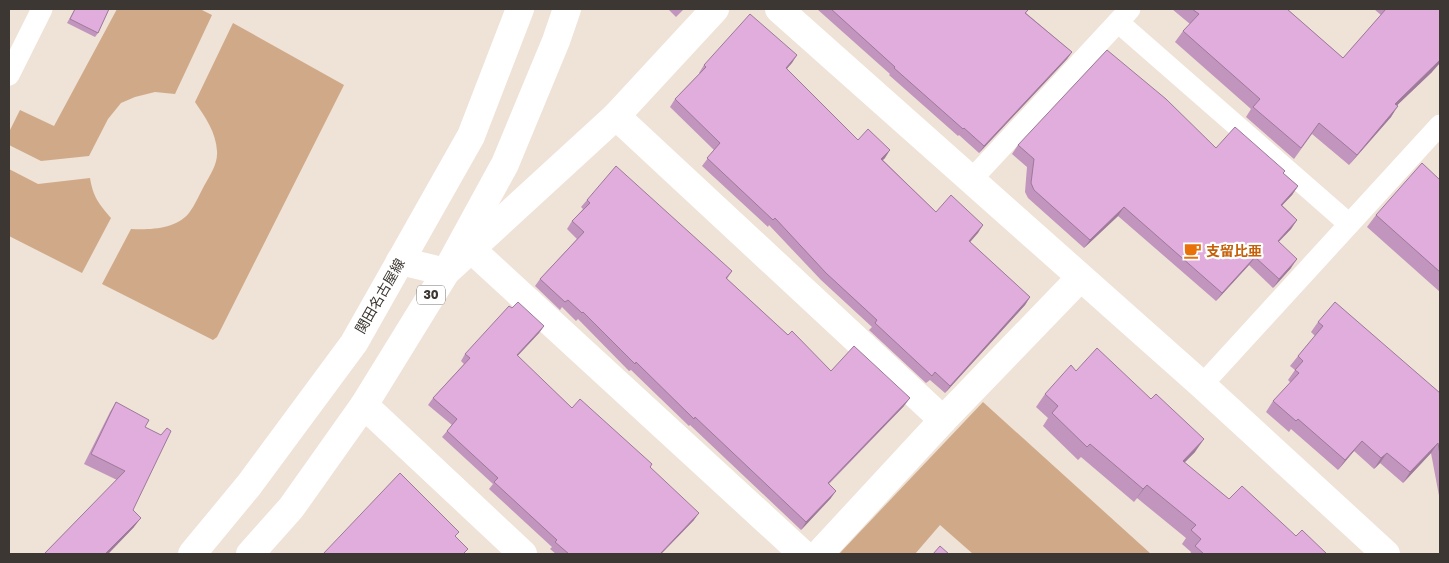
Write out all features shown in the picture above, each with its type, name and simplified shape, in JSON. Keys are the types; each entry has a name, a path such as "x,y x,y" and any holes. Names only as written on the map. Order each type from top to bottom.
{"street":[{"name":"関田名古屋線","path":"192,554 249,486 354,343 472,136 520,9"},
{"name":"30","path":"250,554 292,508 364,405 446,272 505,164 556,41 567,9"},
{"path":"400,261 446,272 616,116 715,9"},
{"path":"780,9 1202,385 1386,554"},
{"path":"616,116 943,420"},
{"path":"471,249 803,554"},
{"path":"820,554 943,420 1080,278"},
{"path":"364,405 523,554"}],"lane":[{"path":"9,75 42,9"},
{"path":"972,179 1124,15 1349,224"},
{"path":"1202,385 1440,125"}],"shaded area":[{"path":"117,9 200,9 212,15 175,94 155,92 121,103 108,119 89,156 41,161 9,145 9,132 20,110 54,126"},
{"path":"233,23 344,85 217,337 213,340 102,284 131,229 162,227 184,218 193,207 211,174 215,165 217,151 215,137 195,102"},
{"path":"9,169 38,184 90,178 97,200 111,218 82,273 9,236"},
{"path":"983,402 1151,554 973,554 940,525 915,554 839,554"}],"building":[{"path":"75,9 109,9 98,33 70,19"},
{"path":"831,9 1029,9 1025,13 1072,52 984,146 894,68"},
{"path":"1192,9 1287,9 1343,58 1386,9 1440,9 1440,60 1395,104 1398,106 1357,155 1319,123 1301,148 1253,107 1260,99 1183,31 1199,14"},
{"path":"750,14 797,55 786,68 858,140 868,129 890,150 881,159 936,212 951,195 983,225 969,241 1030,297 950,386 935,372 932,376 875,323 877,320 826,273 775,218 773,220 707,158 720,143 675,99 706,67 704,65"},
{"path":"1107,50 1166,99 1216,148 1235,127 1285,171 1283,173 1298,186 1281,205 1297,220 1278,241 1297,259 1279,279 1255,257 1222,293 1124,207 1090,240 1034,190 1031,183 1034,159 1018,145"},
{"path":"1422,163 1440,180 1440,272 1376,215"},
{"path":"616,166 732,271 726,278 788,335 792,331 831,371 854,346 910,398 828,483 836,491 806,522 695,417 694,419 636,362 635,364 583,312 568,300 565,302 540,279 584,232 572,221 590,203 587,200"},
{"path":"518,302 544,326 517,355 572,408 580,399 652,464 650,467 699,513 660,554 569,554 555,542 557,540 494,482 498,478 447,431 457,419 433,398 470,358 465,354 509,306 512,308"},
{"path":"1335,302 1440,393 1440,455 1438,443 1410,472 1387,453 1381,458 1362,441 1345,460 1298,419 1296,421 1273,401 1299,373 1295,370 1303,361 1298,356 1323,326 1318,322"},
{"path":"1097,348 1151,399 1156,394 1204,439 1183,461 1229,499 1242,486 1296,536 1302,530 1327,554 1204,554 1195,546 1201,539 1191,530 1196,525 1147,485 1143,489 1090,444 1087,447 1052,413 1058,406 1045,394 1071,365 1076,371"},
{"path":"116,402 149,420 145,427 161,435 167,428 171,431 133,510 141,518 105,554 44,554 125,471 91,454"},
{"path":"400,473 459,532 455,536 468,549 463,554 323,554"},
{"path":"940,546 949,554 933,554"}],"place":[{"name":"支留比亜","path":"1192,251"}]}
